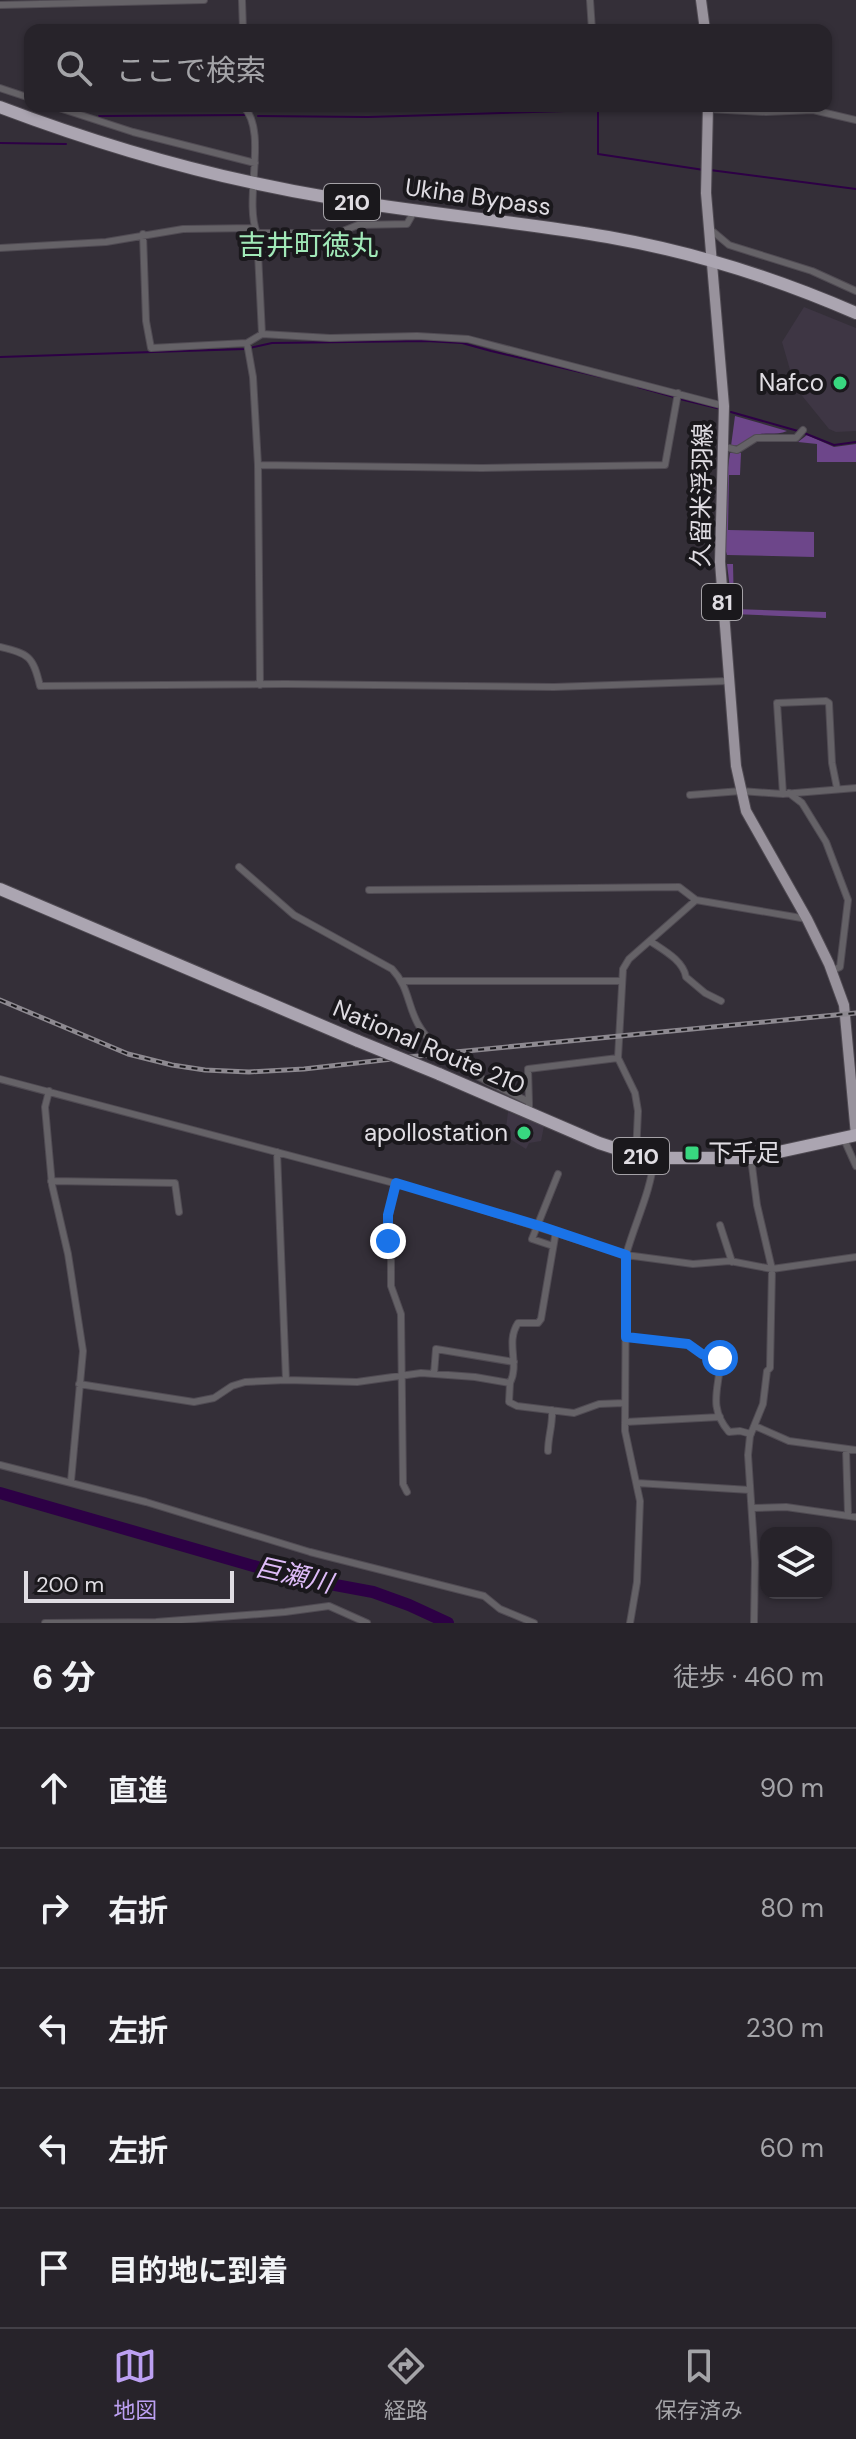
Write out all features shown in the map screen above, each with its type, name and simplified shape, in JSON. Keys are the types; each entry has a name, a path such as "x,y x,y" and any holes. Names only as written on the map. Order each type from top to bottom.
{"highway":[{"name":"Ukiha Bypass","path":"0,107 105,145 254,184 387,207 610,237 742,268 856,313"},
{"name":"National Route 210","path":"0,889 636,1155 654,1158 751,1158 852,1135"}],"main road":[{"path":"701,0 704,24"},
{"name":"久留米浮羽線","path":"708,112 706,170 724,406 725,447 721,472 719,549 728,681 741,791 746,811 807,919 848,1004 852,1023"},
{"name":"81","path":"852,1023 852,1135"}],"street":[{"path":"0,5 204,0"},
{"path":"242,0 243,24"},
{"path":"590,0 592,24"},
{"path":"0,88 24,96"},
{"path":"71,112 133,132 255,163"},
{"path":"250,112 262,334"},
{"path":"822,112 856,120"},
{"path":"0,248 106,242 183,229 338,233 358,225 407,224 411,217"},
{"path":"710,229 729,245 812,271 856,291"},
{"path":"143,234 146,321 151,348 247,345 262,334 468,339 724,406"},
{"path":"247,345 253,377 258,465 260,685"},
{"path":"258,465 482,468 665,465 678,393"},
{"path":"725,447 737,450 756,438 796,438 801,433"},
{"path":"0,647 25,653 35,665 40,686 554,687 728,681"},
{"path":"786,793 777,703 829,703 832,763 837,788"},
{"path":"690,795 856,788"},
{"path":"786,793 802,803 826,842 848,900 840,967 831,971"},
{"path":"239,867 294,915 392,969 403,981 417,1023 426,1035 458,1067 529,1108"},
{"path":"369,890 679,887 696,900 807,919"},
{"path":"636,1155 638,1111 635,1093 618,1058 623,969 629,959 696,900"},
{"path":"847,904 856,909"},
{"path":"650,941 678,962 686,977 705,993 721,1001"},
{"path":"403,981 622,981"},
{"path":"529,1108 528,1069 618,1058"},
{"path":"0,1079 396,1183 626,1255 693,1264 732,1262 772,1269 856,1257"},
{"path":"49,1091 45,1107 51,1181 68,1254 83,1351 71,1481"},
{"path":"852,1135 856,1166"},
{"path":"277,1152 286,1380"},
{"path":"630,1623 637,1567 640,1501 625,1422 626,1255 652,1181 654,1158"},
{"path":"751,1158 757,1205 772,1269 770,1368 748,1455 754,1623"},
{"path":"553,1246 532,1239 558,1174"},
{"path":"51,1181 175,1183 179,1212"},
{"path":"396,1183 386,1228 391,1286 400,1309 403,1484 407,1492"},
{"path":"720,1225 732,1262"},
{"path":"556,1231 541,1319 538,1323 518,1323 514,1330 511,1344 514,1376 510,1383 509,1402 517,1406 574,1413 599,1404 624,1403"},
{"path":"626,1337 688,1344 702,1354 720,1358 715,1390 720,1417 729,1432 751,1434"},
{"path":"434,1374 436,1349 514,1362"},
{"path":"79,1384 194,1402 214,1398 232,1386 245,1382 357,1382 434,1374 510,1383"},
{"path":"548,1451 552,1410"},
{"path":"625,1422 720,1417"},
{"path":"755,1426 789,1441 856,1450"},
{"path":"752,1508 786,1507 852,1516 846,1449"},
{"path":"0,1465 71,1481 310,1552 484,1596 500,1609 534,1623"},
{"path":"637,1483 750,1490"},
{"path":"45,1623 156,1622 329,1606 367,1623"}],"shaded area":[{"path":"804,307 856,328 856,431 836,432 829,429 795,387 782,342"},
{"path":"735,416 787,431 758,435 731,446"},
{"path":"807,435 834,447 856,444 856,462 817,462 817,444 798,442"},
{"path":"730,453 741,453 740,475 729,475 728,530 814,532 814,557 727,555 723,519"},
{"path":"727,564 733,564 734,609 826,612 826,618 733,614"},
{"name":"apollostation","path":"508,1112 544,1126 541,1141 529,1143 526,1149 505,1136"}],"waterway":[{"path":"258,116 368,117 532,112"},
{"path":"598,112 598,154 704,170"},
{"path":"99,116 245,115"},
{"path":"0,143 66,144"},
{"path":"710,170 856,189"},
{"path":"0,357 245,349 272,343 426,341 462,343 601,377"},
{"path":"638,387 674,397"},
{"path":"680,399 721,409"},
{"path":"731,412 798,431"},
{"path":"804,433 834,445 856,442"},
{"name":"巨瀬川","path":"0,1493 292,1577 373,1592 448,1623"}],"railway":[{"path":"0,1000 128,1054 205,1070 249,1072 856,1013"}],"place":[{"name":"Nafco","path":"840,383"},
{"name":"apollostation","path":"524,1133"},
{"name":"下千足","path":"692,1153"}],"district":[{"name":"吉井町徳丸","path":"308,245"}],"route":[{"path":"388,1241 386,1228 396,1183 626,1255 626,1337 688,1344 702,1354 720,1358"}]}
